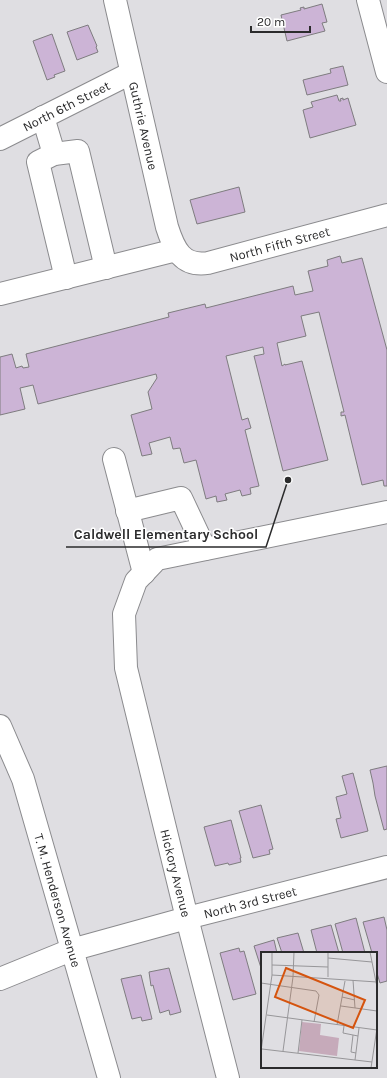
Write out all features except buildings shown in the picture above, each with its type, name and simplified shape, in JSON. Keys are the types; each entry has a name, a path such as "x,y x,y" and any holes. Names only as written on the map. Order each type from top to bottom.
{"street":[{"name":"Guthrie Avenue","path":"115,0 167,227 176,250"},
{"path":"368,0 387,72"},
{"name":"North 6th Street","path":"0,139 131,72"},
{"path":"43,117 54,154"},
{"path":"66,278 38,162 54,154 78,151 106,268"},
{"name":"North Fifth Street","path":"176,250 190,262 200,265 387,215"},
{"path":"0,294 176,250"},
{"path":"114,459 144,573"},
{"path":"127,511 181,498 205,549"},
{"name":"Hickory Avenue","path":"228,1078 126,668 124,614 136,581 157,559 387,512"},
{"name":"T. M. Henderson Avenue","path":"0,726 23,779 109,1078"},
{"name":"North 3rd Street","path":"0,979 71,950 187,918 387,867"}],"place":[{"name":"Caldwell Elementary School","path":"288,480"}]}
